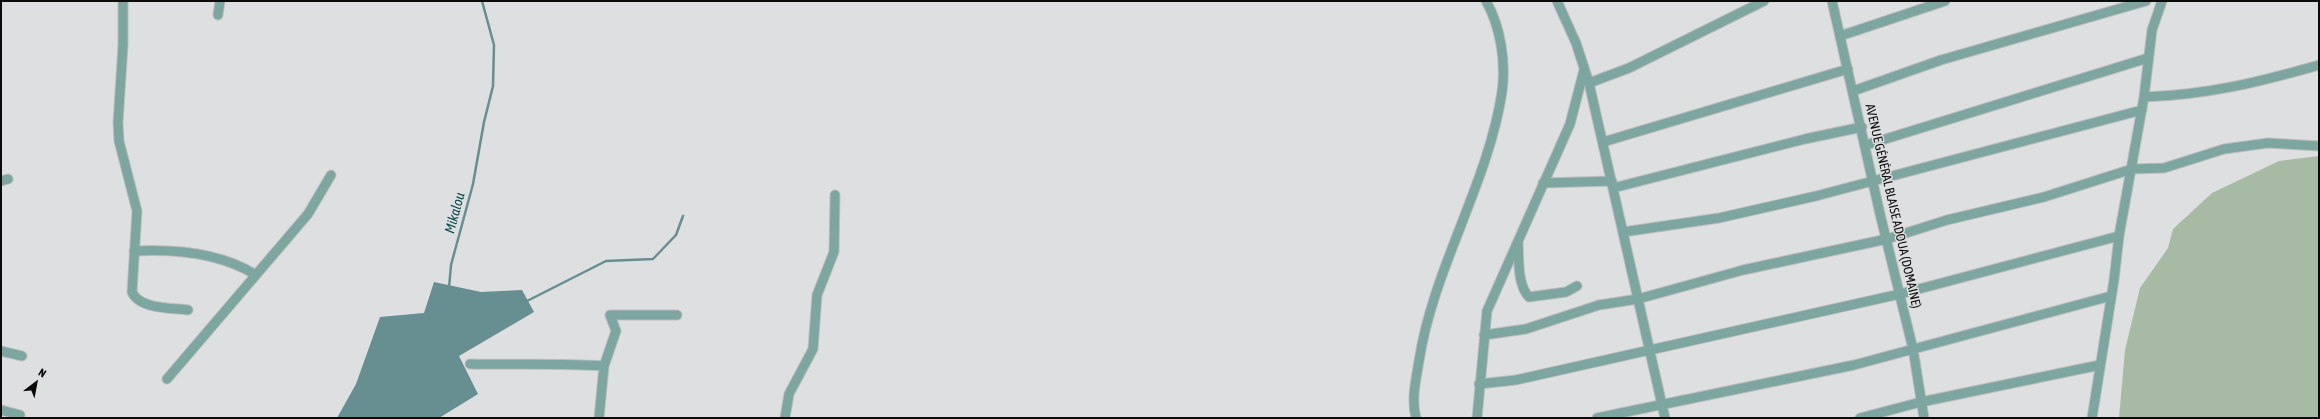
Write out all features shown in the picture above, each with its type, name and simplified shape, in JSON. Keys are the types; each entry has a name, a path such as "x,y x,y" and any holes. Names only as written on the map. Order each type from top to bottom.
{"street":[{"path":"123,1 123,45 118,124 119,141 137,211 132,287 135,298 141,303 188,310"},
{"path":"218,14 220,1"},
{"path":"1416,418 1414,391 1424,331 1485,156 1502,92 1503,60 1494,18 1486,1"},
{"path":"1556,1 1571,30 1589,83 1665,418"},
{"path":"1589,83 1629,68 1764,1"},
{"name":"AVENUE GÉNÉRAL BLAISE ADOUA (DOMAINE)","path":"1832,1 1913,349 1924,418"},
{"path":"1840,36 1946,1"},
{"path":"1853,91 1941,60 2146,1"},
{"path":"2092,418 2119,236 2142,110 2152,30 2162,1"},
{"path":"1866,145 2148,58"},
{"path":"2144,97 2186,95 2255,83 2319,65"},
{"path":"1477,418 1484,335 1489,303 1570,124 1584,68"},
{"path":"1603,142 1848,69"},
{"path":"1623,232 1719,218 1816,196 2142,110"},
{"path":"1543,183 1612,185 1862,127"},
{"path":"1484,335 1526,329 1599,305 1638,299 1743,270 1887,240 1947,220 2044,197 2132,169 2164,168 2224,149 2268,143 2319,146"},
{"path":"167,379 308,214 331,175"},
{"path":"785,418 789,394 813,349 817,295 834,252 835,195"},
{"path":"1479,384 1516,380 1900,294 2119,236"},
{"path":"1518,240 1524,289 1529,297 1566,292 1577,286"},
{"path":"134,251 158,250 193,254 240,265 256,275"},
{"path":"1597,418 1854,365 2111,296"},
{"path":"599,418 604,366 616,331 610,315 677,315"},
{"path":"1,351 22,356"},
{"path":"470,364 534,365 565,363 604,366"},
{"path":"1860,418 1921,402 2100,365"},
{"path":"1,410 20,415"}],"green space":[{"path":"2319,156 2319,418 2119,418 2125,350 2140,288 2168,248 2173,229 2212,193 2279,161"}],"water":[{"path":"434,282 481,292 522,290 534,312 459,356 478,394 439,418 337,418 356,384 380,317 424,313"}],"waterway":[{"name":"Mikalou","path":"449,288 451,265 473,184 484,122 493,86 494,45 482,1"},
{"path":"525,302 606,261 653,259 676,235 683,216"}]}
